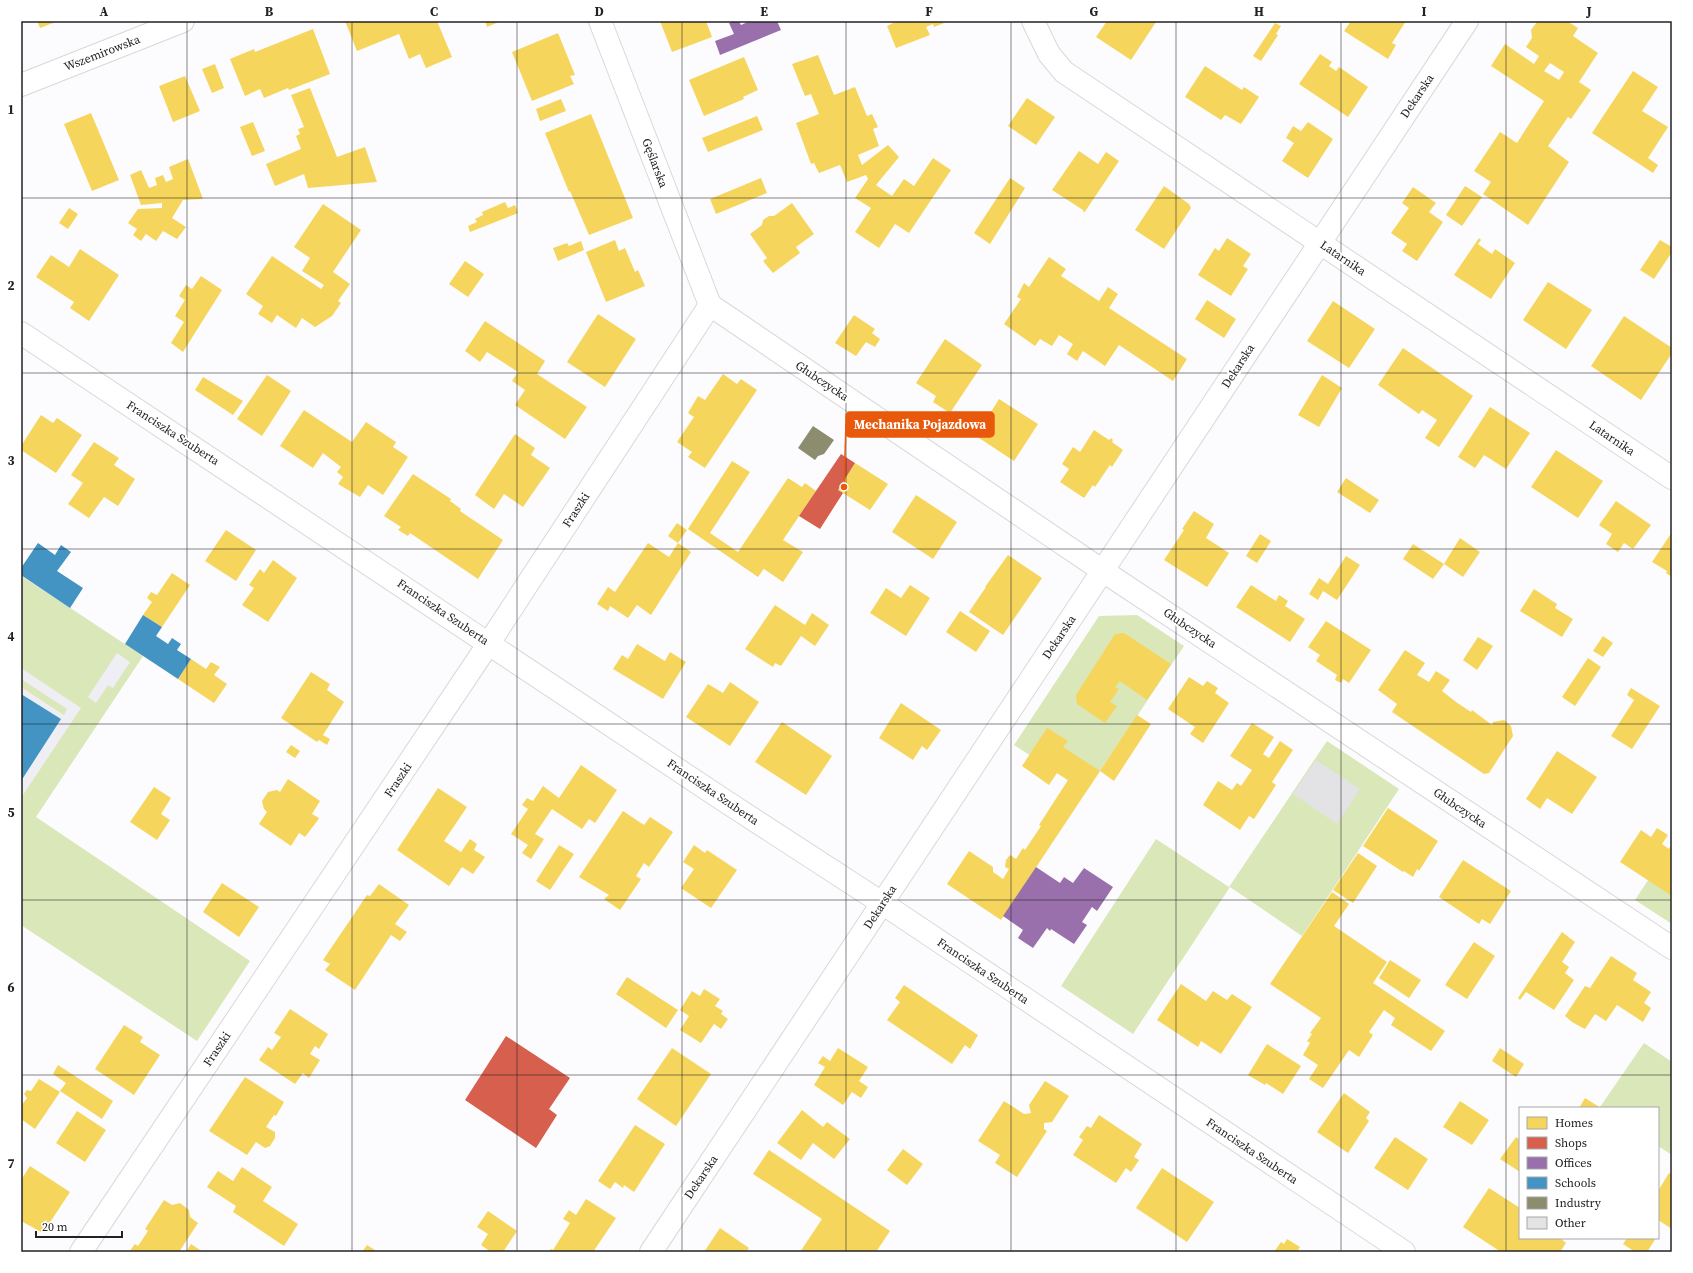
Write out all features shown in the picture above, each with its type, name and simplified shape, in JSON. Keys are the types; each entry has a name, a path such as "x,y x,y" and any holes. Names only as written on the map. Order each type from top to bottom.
{"street":[{"name":"Wszemirowska","path":"21,85 183,21"},
{"name":"Gęślarska","path":"600,21 710,305"},
{"name":"Latarnika","path":"1033,21 1049,54 1064,72 1672,478"},
{"name":"Dekarska","path":"651,1252 1467,21"},
{"name":"Głubczycka","path":"710,305 1103,571 1672,948"},
{"name":"Fraszki","path":"81,1252 489,643 710,305"},
{"name":"Franciszka Szuberta","path":"21,333 725,801 882,903 1404,1252"}],"shaded area":[{"path":"21,575 143,656 21,838"}],"green space":[{"path":"21,576 143,656 36,817 250,961 197,1041 21,925 21,798 81,708 21,668","holes":["117,653 130,662 113,688 108,685 96,703 88,697"]},
{"path":"1137,615 1184,646 1086,792 1014,745 1099,616"},
{"path":"21,679 67,709 64,715 21,687"},
{"path":"1327,741 1399,789 1302,936 1230,887 1133,1034 1061,986 1156,839 1229,887"},
{"path":"1672,844 1672,924 1635,900"},
{"path":"1644,1043 1672,1062 1672,1155 1659,1147 1659,1107 1600,1107"}],"building: Homes":[{"path":"37,21 58,21 40,28"},
{"path":"345,21 437,21 452,57 426,68 420,54 409,59 399,34 357,51"},
{"path":"485,21 501,21 487,27"},
{"path":"660,21 706,21 712,37 672,52"},
{"path":"895,21 949,21 934,27 933,24 926,27 930,35 896,48 887,26"},
{"path":"1107,21 1156,22 1131,60 1096,37"},
{"path":"1351,21 1406,21 1392,43 1396,45 1388,59 1344,31"},
{"path":"1567,21 1578,28 1573,36 1598,53 1579,82 1591,90 1571,119 1568,117 1548,146 1569,162 1528,225 1483,194 1491,182 1474,171 1500,132 1517,143 1544,101 1491,66 1505,44 1534,64 1539,56 1526,47 1532,38 1531,30 1537,22","holes":["1550,63 1564,72 1559,80 1544,71"]},
{"path":"1275,23 1281,26 1276,34 1278,35 1261,61 1253,56"},
{"path":"313,29 330,74 264,98 260,89 245,96 230,59 254,49 255,52"},
{"path":"558,33 575,75 570,76 574,84 532,101 512,52"},
{"path":"1320,54 1332,62 1329,66 1336,71 1339,67 1368,87 1348,117 1299,84"},
{"path":"818,55 834,95 855,87 867,116 872,114 878,127 873,129 879,146 858,155 862,165 888,145 899,157 876,185 892,196 904,179 914,186 933,158 951,170 909,233 895,224 879,248 855,232 871,208 855,198 868,179 866,175 847,182 840,165 819,173 814,163 811,164 796,123 819,114 811,94 805,96 792,64"},
{"path":"744,57 758,90 743,97 744,99 704,116 689,80"},
{"path":"215,64 224,88 212,93 202,69"},
{"path":"1205,66 1242,90 1244,87 1259,97 1241,124 1225,115 1221,120 1185,97"},
{"path":"1633,71 1658,87 1642,111 1668,127 1648,158 1658,165 1653,173 1592,133"},
{"path":"185,76 200,111 173,122 159,86"},
{"path":"310,88 337,157 365,147 377,182 308,188 304,174 275,186 266,164 301,149 296,136 300,134 298,129 304,127 291,95"},
{"path":"1027,98 1055,117 1036,145 1008,126"},
{"path":"561,99 566,111 540,121 536,109"},
{"path":"91,113 119,180 92,191 64,124"},
{"path":"591,114 633,218 589,235 570,191 569,192 545,133"},
{"path":"757,116 763,130 708,152 702,138"},
{"path":"253,122 265,151 252,156 240,127"},
{"path":"1308,122 1333,139 1308,178 1282,161 1294,143 1286,138 1293,126 1301,131"},
{"path":"1079,151 1098,164 1106,152 1119,161 1084,213 1083,210 1052,190"},
{"path":"188,159 203,199 183,200 172,218 186,227 177,239 163,231 156,241 146,234 141,241 133,235 137,229 128,223 138,209 162,208 162,203 141,205 130,175 141,170 149,188 157,185 155,178 163,175 166,182 173,179 169,167"},
{"path":"761,178 767,193 716,214 710,199"},
{"path":"1010,178 1025,188 990,244 974,233"},
{"path":"1164,186 1189,204 1191,208 1164,249 1135,230"},
{"path":"1465,186 1482,197 1462,226 1446,215"},
{"path":"1413,187 1436,203 1429,212 1443,222 1417,261 1402,251 1407,244 1391,233 1409,208 1402,203"},
{"path":"505,202 508,208 515,205 518,213 470,232 468,226 477,222 475,219 483,215 482,212"},
{"path":"792,203 814,234 796,247 800,253 773,273 763,261 767,258 750,234 762,225 763,220 769,216 774,216"},
{"path":"323,204 361,230 333,272 350,284 338,301 341,303 332,316 315,327 302,318 296,328 277,315 272,323 258,314 263,306 246,294 272,256 321,289 324,285 302,271 310,258 294,247"},
{"path":"69,208 78,214 68,229 59,223"},
{"path":"1227,238 1251,254 1243,266 1248,269 1231,296 1198,275 1215,248 1219,251"},
{"path":"1479,238 1481,240 1478,244 1492,254 1495,249 1515,263 1491,299 1454,275"},
{"path":"615,240 619,251 625,248 635,272 638,270 645,286 606,302 586,252"},
{"path":"1660,240 1672,247 1672,252 1654,279 1640,270"},
{"path":"581,241 584,250 558,261 553,248 567,243 569,246"},
{"path":"80,249 119,275 89,321 70,308 74,302 36,277 51,255 69,267"},
{"path":"1049,257 1066,269 1061,276 1099,301 1108,287 1118,294 1109,308 1187,359 1173,381 1119,345 1105,366 1083,351 1077,361 1067,354 1073,344 1059,335 1052,346 1040,339 1035,346 1004,324 1021,299 1017,297 1024,283 1029,287"},
{"path":"465,261 484,274 468,297 449,284"},
{"path":"201,276 222,290 183,352 171,343 184,322 175,316 185,300 179,296 186,285 192,289"},
{"path":"1548,282 1592,310 1566,349 1523,320"},
{"path":"1207,300 1236,319 1224,338 1195,319"},
{"path":"1333,301 1375,329 1349,368 1307,341"},
{"path":"598,314 636,339 605,387 567,362"},
{"path":"854,315 875,329 872,333 880,339 875,347 866,342 856,356 835,343"},
{"path":"1624,316 1672,348 1672,353 1641,400 1591,366"},
{"path":"485,321 545,361 537,374 587,407 565,439 515,405 525,390 512,381 518,372 487,352 480,362 465,351"},
{"path":"945,339 982,365 950,413 933,402 936,396 916,383"},
{"path":"1403,348 1473,396 1439,447 1425,438 1437,420 1422,410 1419,414 1378,385"},
{"path":"723,374 737,384 741,379 757,390 705,468 688,457 692,452 677,442 694,417 688,413 698,396 705,400"},
{"path":"267,375 291,391 262,436 237,419"},
{"path":"1322,375 1342,388 1319,427 1298,415"},
{"path":"203,377 243,401 233,415 195,390"},
{"path":"999,399 1038,424 1014,461 976,436"},
{"path":"1490,407 1530,433 1506,469 1484,455 1475,468 1458,457"},
{"path":"304,410 352,442 366,422 396,442 393,447 408,457 383,495 368,485 360,497 338,484 343,477 337,472 341,467 323,453 313,468 280,446"},
{"path":"41,415 53,423 57,418 82,435 56,473 21,450 21,446"},
{"path":"1094,430 1109,440 1111,438 1113,440 1112,442 1123,450 1112,467 1110,465 1095,487 1093,485 1084,498 1060,482 1069,469 1062,464 1073,447 1080,452"},
{"path":"515,434 535,448 531,455 550,468 523,507 504,494 494,509 475,495"},
{"path":"94,442 119,458 114,465 135,479 118,506 104,497 89,518 68,504 83,483 71,475"},
{"path":"1556,450 1603,481 1578,518 1531,487"},
{"path":"732,461 750,472 710,533 738,552 788,478 802,487 805,483 816,491 783,540 803,552 783,582 764,569 768,563 758,577 688,529"},
{"path":"855,463 888,484 870,510 838,490"},
{"path":"413,474 451,499 450,501 461,509 460,511 503,540 478,579 410,533 408,536 398,530 401,527 384,516"},
{"path":"1346,478 1379,500 1370,513 1337,492"},
{"path":"916,495 957,522 933,559 892,532"},
{"path":"1616,501 1651,525 1633,549 1624,543 1618,552 1606,544 1612,534 1599,525"},
{"path":"1194,511 1214,524 1206,538 1229,553 1207,587 1164,560 1184,530 1182,529"},
{"path":"677,523 687,530 678,543 668,536"},
{"path":"226,530 256,550 236,581 205,561"},
{"path":"1672,532 1672,577 1666,573 1667,571 1652,562"},
{"path":"1260,534 1271,541 1257,563 1246,556"},
{"path":"1460,538 1480,552 1463,577 1444,564"},
{"path":"648,543 669,557 678,543 691,552 651,615 637,605 628,618 610,606 608,611 597,604 608,587 615,592"},
{"path":"1413,544 1444,564 1433,579 1403,559"},
{"path":"1008,555 1042,578 1003,635 969,612"},
{"path":"1346,556 1360,565 1337,600 1323,591 1318,600 1309,594 1319,578 1328,584"},
{"path":"273,560 297,578 268,622 242,605 254,588 249,585 260,569 264,573"},
{"path":"172,573 190,585 162,627 143,615 152,602 147,598 151,592 157,595"},
{"path":"910,585 930,598 906,636 870,613 886,588 901,598"},
{"path":"1251,585 1276,601 1279,595 1288,601 1285,606 1305,619 1290,642 1236,607"},
{"path":"1534,589 1557,604 1555,608 1573,619 1562,637 1520,611"},
{"path":"775,605 805,625 812,613 829,625 815,646 801,636 781,666 775,663 773,667 745,649"},
{"path":"960,611 990,631 976,652 946,632"},
{"path":"1326,621 1371,650 1349,683 1343,679 1341,683 1335,680 1337,675 1316,661 1320,655 1308,647"},
{"path":"1124,633 1171,664 1147,700 1120,681 1115,687 1119,689 1110,702 1117,706 1105,723 1077,704 1076,695 1115,634"},
{"path":"1603,636 1613,643 1603,657 1593,651"},
{"path":"1478,637 1493,646 1477,670 1463,660"},
{"path":"637,644 665,661 670,652 686,662 663,699 613,669 622,655 628,659"},
{"path":"1405,650 1425,663 1417,675 1429,682 1436,671 1450,680 1442,691 1456,702 1471,712 1472,710 1492,725 1493,722 1504,720 1511,726 1513,736 1489,773 1484,774 1392,712 1397,704 1378,690"},
{"path":"1588,658 1601,667 1575,706 1562,697"},
{"path":"191,659 206,669 211,662 220,667 214,675 227,684 214,703 178,679"},
{"path":"311,672 330,684 327,690 344,702 323,735 330,739 327,745 319,740 317,742 281,718"},
{"path":"1189,677 1203,686 1207,681 1218,688 1215,693 1229,703 1203,743 1190,734 1195,727 1168,709"},
{"path":"730,682 759,702 730,746 686,717 708,684 723,693"},
{"path":"1631,688 1660,706 1632,749 1611,736 1634,700 1627,695"},
{"path":"901,703 941,730 927,750 922,746 913,760 879,738"},
{"path":"1137,715 1151,724 1114,781 1100,771"},
{"path":"782,722 832,756 806,795 755,762"},
{"path":"1252,723 1274,737 1263,754 1269,758 1280,741 1293,750 1272,782 1276,785 1254,819 1249,816 1240,830 1203,805 1218,781 1232,790 1237,783 1241,786 1252,770 1230,756"},
{"path":"1047,728 1068,741 1063,747 1100,771 1001,920 947,884 969,851 993,867 993,872 1003,879 1009,869 1005,867 1006,860 1010,855 1016,859 1023,848 1025,850 1041,826 1039,825 1068,780 1057,773 1049,785 1022,766"},
{"path":"291,745 300,751 295,758 286,752"},
{"path":"1557,751 1597,777 1572,814 1547,798 1540,809 1526,799"},
{"path":"581,765 617,790 595,823 589,819 582,829 552,809 535,834 544,839 531,859 522,853 528,845 511,834 528,809 522,805 527,798 533,801 543,786 559,798"},
{"path":"288,779 320,801 312,814 319,818 318,820 305,837 299,833 291,846 259,824 267,812 264,809 262,801 268,792 277,790 280,792"},
{"path":"154,787 171,798 161,814 170,820 157,840 130,822"},
{"path":"438,788 467,807 444,841 461,852 470,839 477,844 474,850 485,857 473,874 462,867 449,886 397,850"},
{"path":"1388,808 1438,841 1419,871 1417,869 1413,877 1363,846"},
{"path":"623,811 644,825 650,817 673,832 649,867 644,863 636,876 641,879 620,910 604,899 609,895 579,877"},
{"path":"1657,828 1668,835 1662,844 1669,849 1672,844 1672,896 1620,862 1641,830 1651,837"},
{"path":"559,845 574,854 550,890 536,881"},
{"path":"694,845 705,853 707,850 737,870 711,908 681,888 694,869 683,862"},
{"path":"1358,853 1377,866 1353,903 1333,890"},
{"path":"1463,860 1511,891 1490,924 1482,919 1479,924 1439,897"},
{"path":"222,883 259,907 239,937 203,912"},
{"path":"379,884 409,905 395,924 407,932 400,941 391,935 355,990 325,970 330,964 323,960 367,895 370,896"},
{"path":"1332,892 1349,904 1334,926 1387,962 1373,983 1445,1031 1431,1051 1391,1025 1395,1018 1384,1010 1369,1032 1373,1035 1359,1057 1349,1050 1323,1088 1309,1079 1318,1065 1303,1055 1310,1043 1307,1041 1312,1034 1310,1033 1321,1018 1270,984"},
{"path":"1562,932 1575,942 1562,962 1569,967 1565,973 1574,980 1554,1010 1526,992 1520,1000 1518,998"},
{"path":"1474,942 1495,956 1467,999 1445,985"},
{"path":"1611,956 1637,973 1633,980 1651,992 1644,1003 1651,1008 1643,1022 1617,1005 1606,1021 1595,1014 1585,1029 1572,1022 1565,1016 1585,986 1590,988"},
{"path":"1390,960 1421,980 1409,998 1379,978"},
{"path":"627,977 678,1010 666,1028 616,994"},
{"path":"1181,984 1206,1001 1213,991 1227,1000 1232,994 1252,1007 1221,1054 1201,1041 1198,1047 1157,1020"},
{"path":"904,985 978,1035 970,1049 965,1045 952,1064 887,1020 900,1002 895,998"},
{"path":"704,989 720,999 715,1006 723,1011 721,1014 728,1019 721,1029 714,1024 701,1043 680,1030 689,1016 680,1010 692,991 700,996"},
{"path":"290,1009 328,1034 319,1049 315,1046 310,1054 320,1060 309,1078 303,1073 295,1084 259,1060 268,1047 272,1050 281,1037 274,1033"},
{"path":"124,1025 143,1037 140,1042 160,1055 134,1095 95,1069"},
{"path":"1267,1044 1301,1066 1283,1094 1266,1083 1265,1085 1248,1075"},
{"path":"672,1048 711,1074 676,1126 637,1099"},
{"path":"838,1048 868,1067 859,1081 868,1087 861,1098 852,1092 843,1105 814,1085 825,1067 818,1063 823,1056 830,1061"},
{"path":"1500,1048 1524,1064 1516,1077 1492,1061"},
{"path":"58,1065 113,1101 102,1119 60,1091 66,1083 53,1074"},
{"path":"245,1077 284,1102 276,1116 274,1115 266,1127 275,1132 275,1138 270,1146 265,1148 256,1142 247,1155 209,1131"},
{"path":"39,1079 60,1092 35,1129 21,1119 21,1106 27,1098 24,1094 27,1090 31,1091"},
{"path":"1045,1081 1069,1096 1052,1122 1044,1123 1044,1129 1047,1131 1017,1177 995,1163 1000,1155 978,1141 1004,1101 1024,1114 1031,1113 1029,1105"},
{"path":"1344,1093 1370,1112 1366,1118 1369,1121 1348,1153 1317,1132"},
{"path":"1585,1098 1599,1107 1580,1107"},
{"path":"1460,1101 1489,1120 1472,1145 1443,1127"},
{"path":"802,1110 823,1127 827,1122 850,1139 834,1159 813,1143 801,1160 777,1143"},
{"path":"77,1111 106,1130 85,1162 56,1143"},
{"path":"1099,1115 1142,1144 1134,1157 1139,1160 1131,1172 1126,1168 1116,1183 1073,1155 1083,1140 1079,1137 1087,1126 1091,1128"},
{"path":"635,1125 665,1144 634,1192 624,1185 623,1188 615,1182 610,1189 598,1181"},
{"path":"1395,1137 1428,1159 1408,1190 1374,1168"},
{"path":"1516,1137 1519,1139 1519,1171 1500,1159"},
{"path":"903,1149 923,1164 907,1185 887,1170"},
{"path":"769,1150 890,1231 876,1252 800,1252 822,1219 753,1174"},
{"path":"30,1166 70,1192 43,1233 21,1221 21,1180"},
{"path":"242,1167 272,1187 263,1201 298,1224 284,1246 233,1212 236,1206 207,1187 218,1171 233,1181"},
{"path":"1162,1168 1214,1202 1187,1242 1136,1208"},
{"path":"1669,1173 1672,1175 1672,1229 1659,1221 1659,1189"},
{"path":"1489,1188 1519,1207 1519,1239 1561,1239 1566,1243 1560,1252 1501,1252 1463,1227"},
{"path":"586,1199 616,1218 593,1252 548,1252 551,1249 553,1250 570,1223 563,1219 569,1210 576,1215"},
{"path":"164,1200 172,1205 180,1203 189,1210 190,1217 198,1223 179,1252 129,1252 135,1244 138,1246 148,1231 145,1229"},
{"path":"488,1211 517,1231 503,1252 491,1252 481,1245 488,1234 477,1227"},
{"path":"720,1228 749,1248 746,1252 704,1252"},
{"path":"1287,1239 1300,1247 1297,1252 1274,1252 1281,1242 1284,1244"},
{"path":"1626,1239 1655,1239 1647,1252 1635,1252 1623,1244"},
{"path":"191,1244 203,1252 186,1252"},
{"path":"367,1245 378,1252 362,1252"}],"building: Shops":[{"path":"841,454 855,463 838,490 843,493 820,529 799,516"},
{"path":"506,1036 570,1078 549,1109 557,1115 536,1148 465,1100"}],"building: Offices":[{"path":"739,21 741,25 750,21 777,21 781,30 720,55 715,41 734,34 729,23"},
{"path":"1036,867 1060,883 1064,877 1073,883 1084,868 1113,887 1097,911 1092,907 1082,922 1087,925 1074,944 1047,928 1033,948 1018,938 1023,930 1003,916"}],"building: Schools":[{"path":"38,543 55,555 61,545 71,552 57,571 83,588 70,608 21,575 21,568"},
{"path":"143,615 162,627 156,636 168,644 172,638 181,644 177,650 191,659 178,679 125,644"},
{"path":"21,694 61,719 21,781"}],"building: Industry":[{"path":"813,426 834,440 824,454 818,456 815,460 798,448"}],"building: Other":[{"path":"1316,760 1360,789 1337,824 1293,794"}],"place":[{"name":"Mechanika Pojazdowa","path":"844,487"}]}
